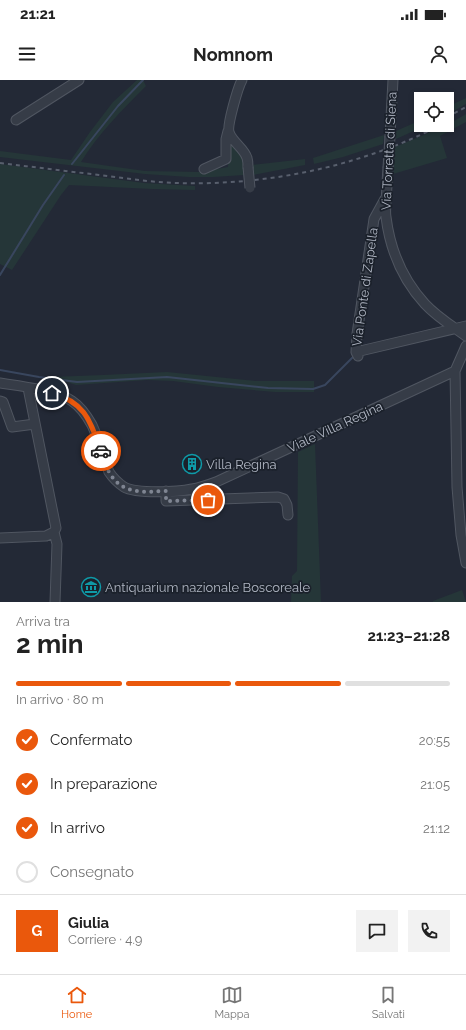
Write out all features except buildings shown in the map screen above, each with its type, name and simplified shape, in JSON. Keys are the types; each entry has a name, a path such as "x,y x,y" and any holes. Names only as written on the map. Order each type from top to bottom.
{"street":[{"path":"16,120 79,80"},
{"path":"204,169 226,159 226,140 229,121 242,80"},
{"name":"Via Torretta di Siena","path":"393,80 386,196 386,215 390,240 396,259 412,288 426,305 466,336"},
{"path":"228,131 232,139 247,158 250,188"},
{"name":"Via Ponte di Zapella","path":"386,196 374,219 357,334 357,354 456,328"},
{"path":"456,328 466,326"},
{"path":"466,346 455,370 462,487 463,537 466,563"},
{"name":"Viale Villa Regina","path":"0,383 62,396 71,400 86,415 92,425 109,472 113,478 124,487 139,492 192,489 216,482 455,370"},
{"path":"28,388 56,528 54,532 57,544 56,602"},
{"path":"0,401 3,402 12,427 35,424"},
{"path":"166,491 166,501 278,497 284,499 287,505 288,515"},
{"path":"0,538 46,536 54,532"}],"shaded area":[{"path":"137,80 143,80 146,86 103,132 81,162 145,171 200,172 228,167 229,141 242,155 244,175 189,177 145,174 0,157 0,151 71,160 113,102"},
{"path":"466,98 466,104 454,111 454,104"},
{"path":"466,114 466,122 454,128 454,121"},
{"path":"414,123 414,131 396,139 396,131"},
{"path":"430,132 447,132 440,136 447,158 393,174 395,147"},
{"path":"384,135 383,144 343,157 314,164 313,158"},
{"path":"305,159 305,165 253,175 252,165"},
{"path":"0,164 144,183 195,186 195,190 69,185 12,270 0,264"},
{"path":"167,372 256,381 314,381 314,392 275,392 173,381 147,380 76,385 51,377"},
{"path":"315,444 321,602 291,602 292,576 297,571 298,452"},
{"path":"462,590 466,602 433,602 433,601"}],"waterway":[{"path":"72,164 118,106 143,80"},
{"path":"0,275 43,205 64,175"},
{"path":"0,370 77,382 167,377 268,388 313,389 325,385 353,357"}],"railway":[{"path":"454,113 466,107"},
{"path":"0,163 137,180 175,183 243,181 278,177 345,163 410,140 427,132"}],"way so far":[{"path":"101,451 109,472 113,478 118,483 130,490 139,492 166,491 166,501 208,500"}],"place":[{"name":"Villa Regina","path":"192,464"},
{"name":"Antiquarium nazionale Boscoreale","path":"91,587"}],"route":[{"path":"52,393 71,400 86,415 92,425 101,451"}]}
